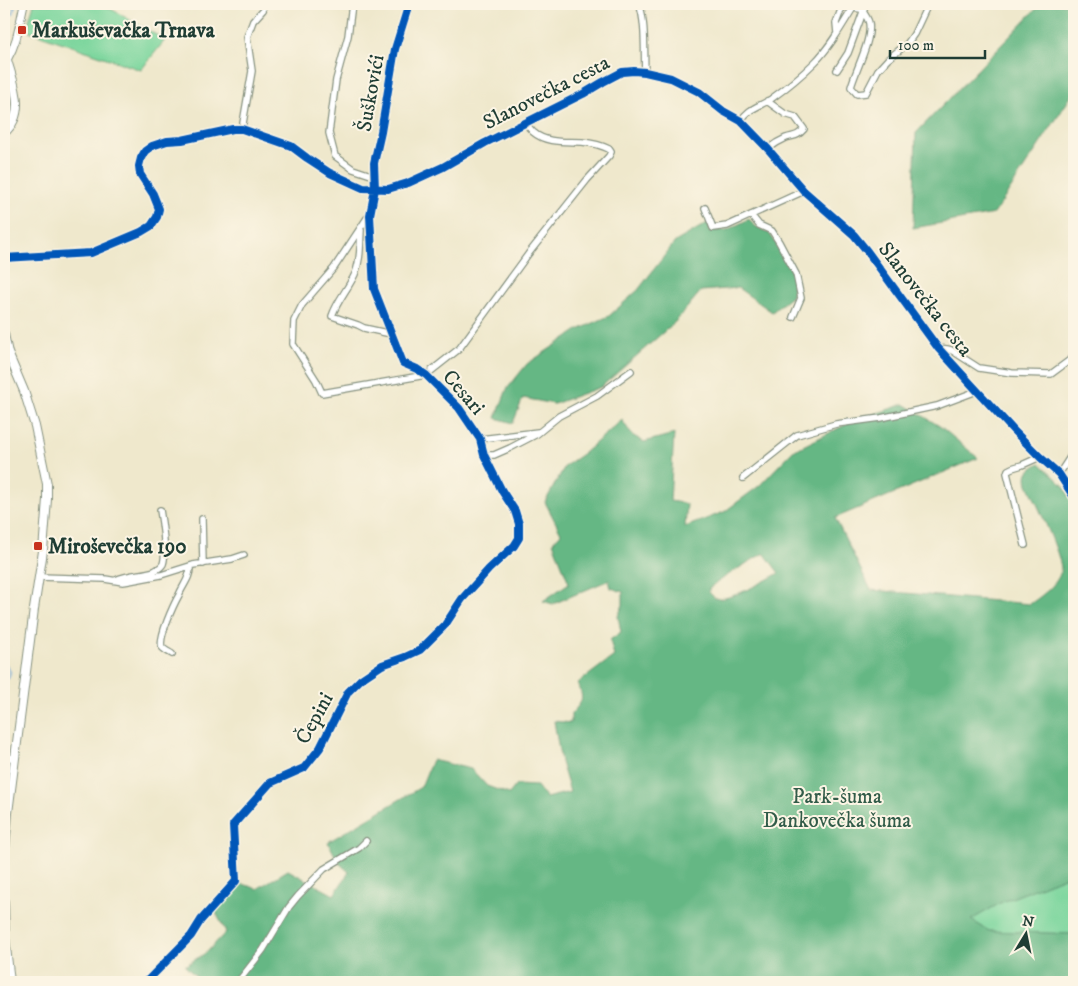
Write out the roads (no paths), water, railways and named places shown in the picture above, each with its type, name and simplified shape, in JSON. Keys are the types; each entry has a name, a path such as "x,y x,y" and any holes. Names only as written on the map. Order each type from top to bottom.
{"main road":[{"path":"4,133 14,120 17,105 5,59"},
{"path":"4,334 8,353 24,391 35,426 47,484 46,513 39,576 8,812 4,860"},
{"path":"4,902 5,938 10,982"}],"street":[{"path":"5,59 14,48 24,4"},
{"path":"352,4 348,36 336,80 329,134 335,156 353,169 374,176"},
{"name":"Šuškovići","path":"375,189 374,163 395,49 409,4"},
{"path":"639,4 643,25 645,72"},
{"path":"838,33 836,23 845,4"},
{"path":"837,70 848,53 866,4"},
{"path":"741,121 744,114 767,101 816,61 838,33 853,8 861,9 869,24 868,38 851,87 857,94 866,93 878,70 888,59 907,44 914,34 928,4"},
{"path":"242,129 252,71 248,37 253,21 263,10"},
{"name":"Slanovečka cesta","path":"4,258 90,253 151,226 159,209 153,194 140,174 139,166 145,151 152,146 233,128 242,129 291,146 330,173 363,188 388,189 408,183 443,167 485,143 583,94 622,72 645,72 671,78 699,92 741,121 804,191 854,236 938,348 1014,431 1059,474 1074,497"},
{"path":"767,101 785,114 795,117 804,129 799,135 775,143 768,149"},
{"name":"Cesari","path":"426,375 459,349 529,253 587,180 609,156 609,149 598,145 547,140 533,132 525,122"},
{"name":"Cesari","path":"375,189 370,215 374,288 403,364 426,375 459,408 480,439 484,455 502,491 515,511 519,524 519,538"},
{"path":"705,208 713,228 727,226 804,191"},
{"path":"370,215 334,268 302,305 294,321 293,344 313,374 322,394 426,375"},
{"path":"752,215 759,225 772,231 780,242 796,274 801,298 793,317"},
{"path":"361,228 360,254 356,272 344,295 336,305 332,316 364,328 391,334"},
{"path":"938,348 951,350 979,368 1012,373 1051,374 1074,357"},
{"path":"484,455 494,455 540,432 558,416 597,396 631,371"},
{"path":"743,478 797,435 836,424 881,418 938,406 978,391"},
{"path":"480,439 540,432"},
{"path":"1059,474 1074,451"},
{"path":"1025,545 1007,473 1012,468 1040,457"},
{"path":"116,580 125,576 153,571 162,566 164,562 164,547 160,510"},
{"path":"202,519 203,564"},
{"name":"Čepini","path":"146,982 191,936 201,920 236,881 233,825 270,783 304,768 320,748 348,692 361,679 382,665 420,650 445,625 462,599 489,569 514,546 519,538"},
{"path":"39,576 123,582 244,555"},
{"path":"172,654 163,648 161,641 180,592 190,574 190,566"},
{"path":"4,756 15,759"},
{"path":"238,982 263,950 288,907 324,869 359,848 366,841"}],"waterway":[{"path":"13,14 15,4"},
{"path":"4,662 10,672 8,678 4,681"}],"place":[{"name":"Markuševačka Trnava","path":"22,30"},
{"name":"Miroševečka 190","path":"38,546"}],"park label":[{"name":"Park-šuma Dankovečka šuma","path":"837,808"}]}
